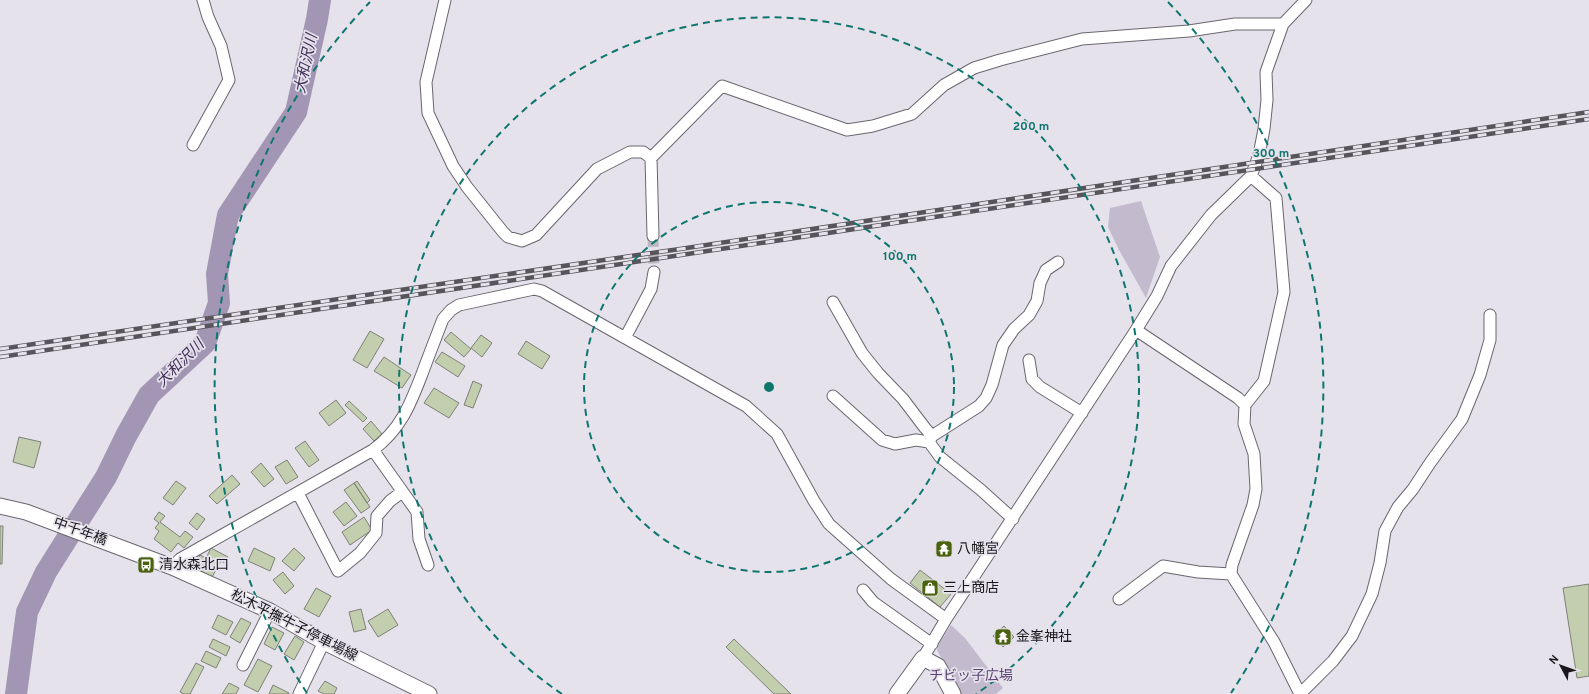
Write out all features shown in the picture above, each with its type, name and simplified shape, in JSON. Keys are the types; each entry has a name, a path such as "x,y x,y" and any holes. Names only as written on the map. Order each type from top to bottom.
{"main road":[{"name":"中千年橋","path":"0,506 26,512 135,552"},
{"name":"松木平撫牛子停車場線","path":"135,552 270,611 324,642 429,694"},
{"path":"897,694 924,658 938,666 953,694"}],"street":[{"path":"193,145 229,80 221,46 208,17 203,0"},
{"path":"445,0 426,82 428,113 453,166 467,187 508,237 522,241 536,235 597,169 630,152 643,152 651,158"},
{"path":"924,658 946,618 1013,519 1136,330 1157,296 1171,266 1211,215 1251,176 1259,155 1264,129 1267,100 1266,72 1283,24 1306,0"},
{"path":"653,236 651,158 722,86 847,130 873,126 912,114 944,85 974,68 1082,39 1189,31 1235,24 1283,24"},
{"path":"1251,176 1276,198 1284,292 1264,381 1245,405 1244,424 1254,454 1256,489 1253,505 1232,565 1231,574 1274,642 1300,694 1333,661 1352,636 1372,594 1388,525 1398,507 1413,489 1462,420 1480,375 1490,340 1490,315"},
{"path":"833,396 882,440 895,444 931,439 979,406 986,398 992,385 1003,346 1014,329 1029,315 1037,301 1040,283 1046,270 1058,262"},
{"path":"625,338 652,289 654,272"},
{"path":"172,567 180,559 373,450 385,441 398,426 407,411 443,319 451,310 459,305 534,290 542,292 746,406 777,434 814,501 829,524 891,579 946,618"},
{"path":"833,302 862,353 878,373 903,399 925,428 940,457 981,490 1013,519"},
{"path":"1136,330 1238,398 1245,405"},
{"path":"1030,360 1032,379 1040,387 1082,413"},
{"path":"373,450 417,512 419,539 428,565"},
{"path":"298,493 338,571 360,553 376,533 377,516 390,501 402,492"},
{"path":"1119,599 1163,566 1198,572 1231,574"},
{"path":"864,590 873,602 932,644"},
{"path":"243,665 270,611"},
{"path":"299,694 324,642"}],"green space":[{"path":"1141,201 1160,257 1146,298 1108,227 1110,208"},
{"name":"チビッ子広場","path":"951,625 965,638 1003,688 996,694 961,694 937,650 939,643"}],"building":[{"path":"370,331 384,339 367,368 353,360"},
{"path":"451,332 471,349 464,357 444,340"},
{"path":"481,335 492,343 482,357 471,348"},
{"path":"526,341 550,356 542,369 518,354"},
{"path":"442,352 465,366 458,377 435,362"},
{"path":"384,357 411,375 402,388 374,371"},
{"path":"473,381 482,385 473,408 464,405"},
{"path":"434,388 459,403 449,418 424,403"},
{"path":"336,400 346,413 329,426 319,413"},
{"path":"349,401 367,418 363,422 345,405"},
{"path":"371,421 382,434 374,441 363,429"},
{"path":"19,437 41,442 34,468 13,462"},
{"path":"305,441 319,460 309,467 295,448"},
{"path":"287,460 298,477 286,484 275,467"},
{"path":"261,463 274,479 264,487 251,472"},
{"path":"232,475 240,484 217,504 209,496"},
{"path":"176,481 186,488 173,505 163,498"},
{"path":"357,481 370,500 367,503 354,483"},
{"path":"354,483 370,507 361,513 344,490"},
{"path":"346,502 357,516 344,526 333,512"},
{"path":"159,512 165,516 160,522 180,537 185,531 193,537 184,548 178,543 171,552 154,539 159,531 155,528 159,523 154,519"},
{"path":"197,513 205,519 197,530 189,523"},
{"path":"364,517 372,530 350,545 342,532"},
{"path":"0,526 3,526 2,564 0,564"},
{"name":"八幡宮","path":"943,540 950,546 945,552 938,546"},
{"path":"211,548 228,557 225,563 221,561 212,577 193,567 200,555 206,558"},
{"path":"254,548 275,558 270,571 248,561"},
{"path":"294,548 305,558 294,571 282,561"},
{"name":"三上商店","path":"920,570 951,594 940,607 910,583"},
{"path":"283,572 294,586 285,594 273,580"},
{"path":"1589,584 1589,676 1577,678 1563,588"},
{"path":"316,588 331,596 319,617 304,609"},
{"path":"361,609 366,629 354,632 349,612"},
{"path":"388,609 398,625 378,637 368,621"},
{"path":"218,615 233,622 226,635 212,628"},
{"path":"241,618 251,623 240,643 230,637"},
{"name":"金峯神社","path":"1004,626 1014,637 1003,647 993,636"},
{"path":"272,627 284,633 275,650 264,644"},
{"path":"295,636 304,642 294,660 284,654"},
{"path":"213,639 230,647 226,656 209,647"},
{"path":"734,639 791,694 774,694 726,647"},
{"path":"206,651 221,658 216,668 201,661"},
{"path":"258,659 272,666 258,692 244,685"},
{"path":"196,663 204,667 190,694 184,694 180,692"},
{"path":"325,681 337,688 334,694 324,694 318,691"},
{"path":"229,683 239,688 236,694 222,694"},
{"path":"273,685 289,693 289,694 269,694"}],"waterway":[{"name":"大和沢川","path":"16,694 27,612 46,572 106,477 126,436 149,395 205,343 219,303 217,274 228,215 296,112 320,0"}],"tunnel":[{"path":"653,236 654,272"}],"railway":[{"path":"0,349 680,249 1589,112"},
{"path":"0,357 1589,119"}],"place":[{"name":"八幡宮","path":"944,549"},
{"name":"清水森北口","path":"146,565"},
{"name":"三上商店","path":"930,588"},
{"name":"金峯神社","path":"1003,637"}]}
